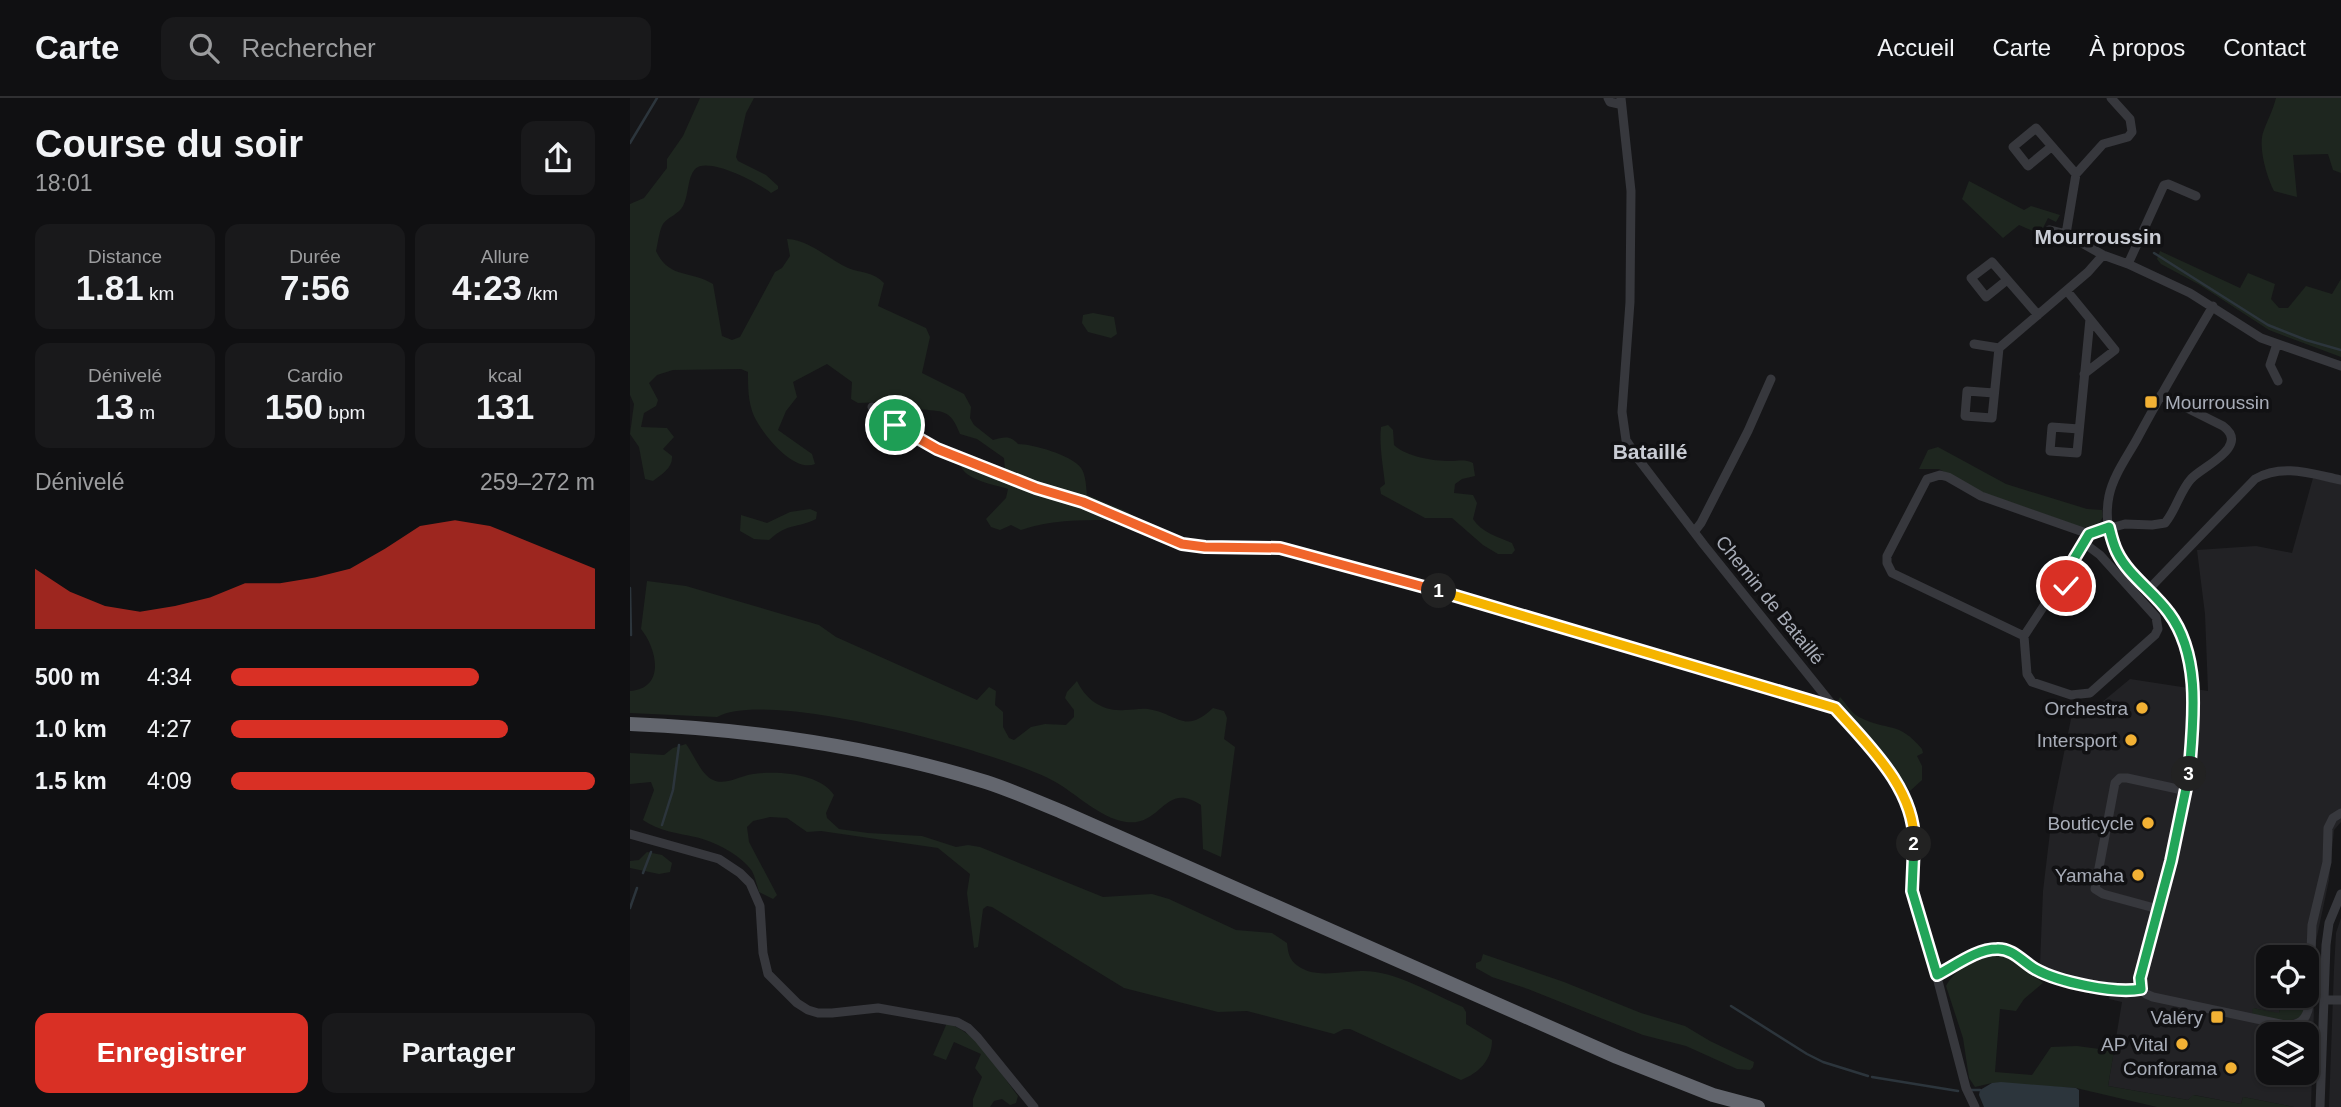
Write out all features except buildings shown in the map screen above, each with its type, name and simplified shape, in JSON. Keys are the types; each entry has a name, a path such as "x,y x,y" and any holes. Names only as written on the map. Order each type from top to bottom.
{"highway":[{"path":"630,724 703,727 796,738 907,760 987,783 1060,811 1617,1058 1713,1095 1758,1107"}],"street":[{"path":"1608,98 1610,102 1620,101"},
{"path":"2066,234 2076,174 2103,144 2128,137 2132,132 2130,119 2111,98"},
{"name":"Chemin de Bataillé","path":"1620,101 1631,191 1630,302 1622,412 1623,427 1630,449 1835,708 1871,748 1906,800 1914,831 1912,891 1966,1088 1975,1107"},
{"path":"2051,147 2076,174"},
{"path":"2128,264 2164,185 2168,184 2196,196"},
{"path":"2049,230 2066,234 2103,255 2128,264 2213,306 2261,338 2341,366"},
{"path":"1994,393 1999,348 2067,291 2103,255"},
{"path":"2007,280 2038,315"},
{"path":"2067,291 2115,350 2084,374"},
{"path":"2213,306 2113,484 2108,508 2109,527 2117,554 2169,613 2179,629 2191,668 2192,716 2187,791 2140,978 2141,989 2146,994 2169,1001 2285,1025 2294,1026 2301,1023 2308,1012 2312,925 2327,862 2328,828 2333,818 2341,813"},
{"path":"2079,429 2090,319"},
{"path":"1974,344 1999,348"},
{"path":"2277,344 2270,365 2278,381"},
{"path":"1694,532 1748,431 1771,379"},
{"path":"2024,636 1892,573 1888,568 1887,556 1927,478 1940,475 1948,477 1981,496 2087,538 2156,617 2158,629 2155,635 2090,693 2077,696 2032,682 2028,674 2024,636 2051,594 2057,596 2064,592 2065,584 2062,579 2087,538 2109,527 2165,523 2190,479 2218,460 2230,444 2229,433 2223,426 2161,395"},
{"path":"872,407 895,425 937,449 1036,488 1083,502 1174,541 1205,547 1266,547 1297,552 1472,600 1835,708"},
{"path":"2149,589 2255,479 2264,474 2289,470 2341,480"},
{"path":"2158,909 2103,894 2095,889 2115,783 2120,778 2127,778 2187,791"},
{"path":"630,834 719,859 740,873 750,884 760,906 763,953 768,974 797,1003 818,1013 878,1008 957,1022 978,1038 1018,1091 1034,1107"},
{"path":"2320,1107 2329,923 2341,894"},
{"path":"1937,975 1979,953 2005,949 2036,970 2049,975 2109,990 2141,989"},
{"path":"2325,1000 2341,1000"}],"shaded area":[{"path":"700,98 754,98 746,113 736,157 738,161 766,175 778,186 778,189 771,193 733,172 702,166 692,173 681,209 662,227 656,251 661,260 674,270 713,284 722,336 732,340 740,337 775,272 782,268 790,256 787,239 811,246 848,268 880,279 884,283 878,306 926,328 930,337 922,373 964,394 971,407 970,418 974,425 993,440 1009,438 1018,444 1042,448 1076,463 1083,471 1087,495 1133,516 1116,513 1109,520 1053,522 1021,530 1011,525 1000,530 991,527 986,519 1006,498 1008,489 974,478 963,470 960,464 990,476 1005,469 1004,458 977,439 960,434 949,415 940,411 918,409 911,401 858,403 851,399 852,382 827,364 793,382 797,397 786,411 778,430 812,454 815,464 806,465 797,463 779,450 758,423 749,400 748,372 741,369 673,370 657,375 649,383 658,400 656,406 644,413 641,427 667,428 674,437 663,449 672,456 672,460 666,470 653,481 645,479 639,447 630,434 634,404 630,395 630,204 644,198 667,168 667,159 683,136"},
{"path":"2276,98 2341,98 2341,173 2333,170 2328,154 2293,155 2297,197 2274,191 2264,161 2262,137"},
{"path":"1969,181 2024,210 2031,206 2060,215 2056,222 2048,218 2040,234 2019,225 2003,238 1962,199"},
{"path":"2160,251 2240,288 2248,273 2275,284 2271,299 2279,308 2288,308 2306,286 2332,294 2341,279 2341,357 2269,330 2200,285 2161,264 2157,259"},
{"path":"1093,313 1114,317 1117,334 1111,338 1088,332 1082,323 1083,315"},
{"path":"1388,425 1393,430 1394,445 1406,453 1428,459 1473,463 1475,476 1455,484 1454,493 1473,495 1477,503 1473,519 1476,524 1512,543 1515,550 1512,554 1498,554 1483,545 1452,518 1425,518 1381,494 1380,488 1385,484 1381,427"},
{"path":"1938,447 2006,484 2087,509 2102,510 2103,517 2099,523 2084,528 1984,493 1939,469 1919,469 1928,450"},
{"path":"2313,478 2341,484 2341,822 2334,830 2329,880 2316,945 2256,945 2256,1008 2280,1008 2279,1014 2253,1008 2288,1021 2304,1008 2314,1008 2314,1022 2256,1022 2256,1085 2312,1085 2311,1107 2294,1107 2243,1097 2241,1104 2194,1095 2188,1100 2108,1086 2122,1002 2109,999 2112,986 2040,964 2043,891 2053,807 2073,709 2101,703 2130,679 2208,691 2205,614 2197,550 2256,546 2292,553"},
{"path":"810,509 817,512 816,519 787,528 769,540 754,539 740,531 741,515 767,523 790,512"},
{"path":"647,581 686,586 819,625 836,637 977,700 989,687 996,691 995,705 1003,712 1003,727 1009,738 1014,740 1031,727 1045,724 1066,725 1074,717 1074,710 1065,698 1077,681 1090,699 1109,709 1148,709 1188,722 1213,708 1224,711 1227,718 1224,739 1235,747 1221,857 1203,849 1201,805 1188,799 1170,801 1145,819 1135,822 1121,821 1102,813 1048,778 1020,766 881,726 783,710 744,710 717,717 630,713 630,691 649,683 654,675 654,657 641,629"},
{"path":"1840,697 1856,715 1899,730 1922,749 1923,753 1917,756 1922,766 1922,780 1910,791 1872,740 1841,709 1838,701"},
{"path":"686,744 704,772 716,781 725,782 748,775 782,773 818,781 834,795 826,813 827,818 839,829 922,836 956,847 980,847 1103,897 1152,894 1169,899 1236,930 1272,933 1287,943 1295,964 1305,970 1321,973 1374,972 1413,984 1463,1007 1466,1024 1492,1040 1490,1054 1479,1070 1461,1080 1350,1029 1334,1034 1247,1011 1218,1012 1124,988 992,907 983,909 978,947 974,948 967,893 970,874 938,848 821,831 807,832 787,818 770,817 753,821 747,827 749,842 777,895 773,899 759,892 752,871 741,859 718,845 662,829 643,820 654,790 651,782 630,784 630,753 664,755 673,748"},
{"path":"647,852 662,855 672,863 670,872 659,874 630,868 630,861 639,860"},
{"path":"2341,918 2341,1107 2329,1107 2336,933"},
{"path":"1483,954 1564,982 1641,1013 1685,1026 1754,1062 1753,1067 1750,1070 1737,1069 1686,1046 1643,1035 1492,977 1476,968 1476,963 1481,961"},
{"path":"2000,954 2014,959 2043,983 2024,999 2016,1011 2000,1009 1995,1072 2032,1075 2051,1047 2077,1046 2114,1051 2108,1086 2188,1100 2193,1095 2241,1104 2243,1097 2294,1107 2157,1107 2076,1088 1992,1083 1975,1087 1969,1078 1963,1038 1946,986 1956,973 1969,964"},
{"path":"2253,1008 2279,1013 2280,1008 2304,1008 2301,1017 2288,1021 2252,1014"},
{"path":"947,1023 969,1035 987,1054 1018,1096 1016,1103 1010,1105 1002,1099 994,1101 990,1107 973,1107 973,1099 982,1077 975,1068 981,1054 954,1042 946,1060 933,1055"},
{"path":"1992,1083 2076,1088 2079,1090 2079,1107 1984,1107 1979,1095 1980,1090"}],"waterway":[{"path":"630,143 657,98"},
{"path":"2154,253 2268,325 2341,350"},
{"path":"630,588 631,635"},
{"path":"662,825 673,790 679,745"},
{"path":"643,873 651,852"},
{"path":"630,908 637,888"},
{"path":"1731,1006 1807,1054 1868,1076"},
{"path":"1872,1077 1958,1091"},
{"path":"1971,1090 1980,1090"}],"place":[{"name":"Mourroussin","path":"2151,402"},
{"name":"Orchestra","path":"2142,708"},
{"name":"Intersport","path":"2131,740"},
{"name":"Bouticycle","path":"2148,823"},
{"name":"Yamaha","path":"2138,875"},
{"name":"Valéry","path":"2217,1017"},
{"name":"AP Vital","path":"2182,1044"},
{"name":"Conforama","path":"2231,1068"}],"district":[{"name":"Mourroussin","path":"2098,236"},
{"name":"Bataillé","path":"1650,451"}],"route":[{"path":"895,425 937,449 1036,488 1083,502 1182,544 1205,547 1266,547 1297,552 1400,579 1835,708 1871,748 1906,800 1914,831 1912,891 1937,975 1979,953 2005,949 2036,970 2049,975 2109,990 2141,989 2140,978 2187,791 2192,716 2191,668 2179,629 2169,613 2117,554 2109,527 2089,534 2062,579 2066,586"}]}
